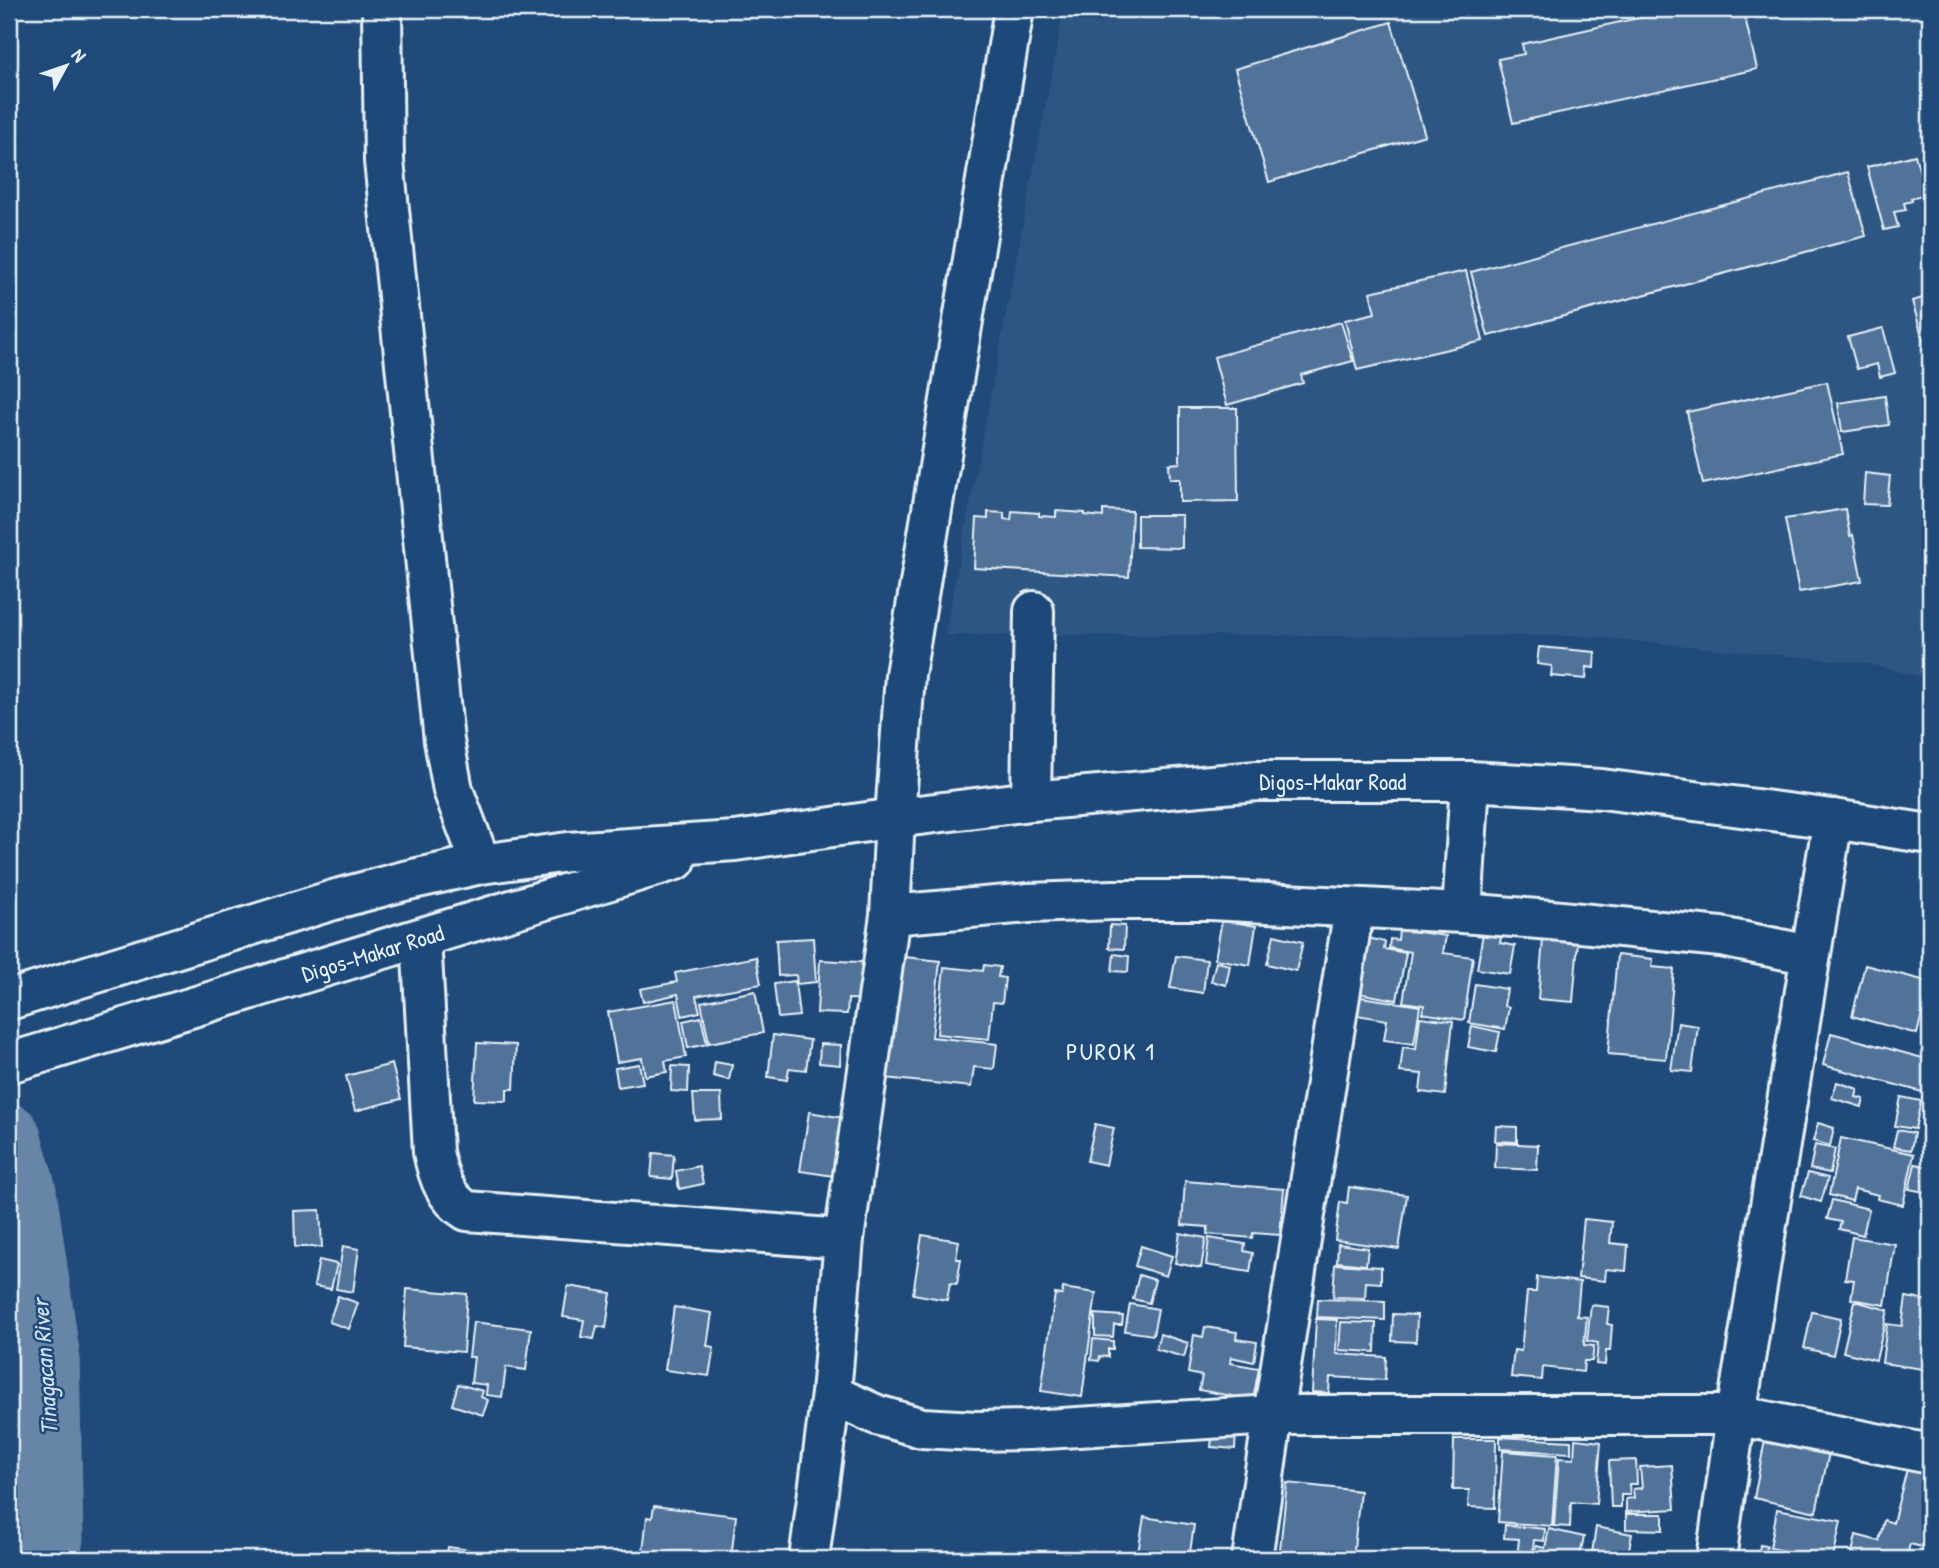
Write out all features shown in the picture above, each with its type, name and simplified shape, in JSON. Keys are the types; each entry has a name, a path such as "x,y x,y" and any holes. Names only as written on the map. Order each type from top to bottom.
{"main road":[{"path":"382,9 384,161 444,741 453,790 481,864"},
{"path":"810,1559 831,1394 844,1239 890,915 905,675 1014,9"},
{"path":"1031,801 1034,611"},
{"name":"Digos-Makar Road","path":"9,1000 340,898 481,864 568,852 735,841 1031,801 1257,781 1470,781 1602,789 1930,834"},
{"path":"1462,913 1470,781"},
{"path":"1716,1559 1736,1415 1833,819"},
{"name":"Digos-Makar Road","path":"9,1063 735,841"},
{"path":"890,915 1029,903 1210,900 1551,920 1721,937 1811,955"},
{"path":"1252,1559 1354,908"},
{"path":"421,938 433,1152 442,1185 457,1205 467,1211 844,1239"},
{"path":"831,1394 877,1415 922,1428 976,1431 1273,1415 1736,1415 1930,1454"}],"shaded area":[{"path":"1064,9 1930,9 1930,679 1864,663 1583,636 945,635"}],"building":[{"path":"1678,9 1743,9 1757,69 1513,123 1498,59 1524,54 1522,44"},
{"path":"1391,22 1425,135 1269,182 1235,69"},
{"path":"1915,155 1926,194 1904,203 1906,210 1894,212 1898,227 1884,230 1867,167"},
{"path":"1848,172 1866,236 1488,336 1471,272"},
{"path":"1466,271 1483,341 1357,370 1345,320 1375,313 1370,292"},
{"path":"1930,296 1930,364 1912,301"},
{"path":"1341,322 1353,361 1301,375 1303,383 1227,405 1214,357"},
{"path":"1883,328 1895,373 1880,377 1877,364 1857,369 1848,337"},
{"path":"1827,382 1843,454 1703,484 1687,412"},
{"path":"1885,396 1889,425 1842,432 1838,403"},
{"path":"1180,408 1237,408 1238,501 1180,502 1180,479 1170,479 1169,464 1180,463"},
{"path":"1865,473 1890,476 1887,505 1863,504"},
{"path":"1845,509 1862,581 1799,592 1785,519"},
{"path":"1103,510 1132,511 1129,577 974,568 977,518 988,519 988,512 1004,513 1004,519 1011,520 1012,511 1039,513 1039,516 1056,517 1056,511 1103,517"},
{"path":"1137,515 1182,515 1182,548 1137,547"},
{"path":"1539,647 1595,652 1594,668 1587,667 1586,679 1551,676 1552,666 1537,664"},
{"path":"1222,920 1256,926 1250,965 1215,959"},
{"path":"1110,925 1125,926 1124,949 1109,948"},
{"path":"1399,929 1446,936 1443,953 1473,957 1464,1020 1422,1013 1424,1005 1403,1002 1411,952 1389,948 1390,939 1398,940"},
{"path":"1483,933 1501,937 1500,943 1515,946 1510,974 1477,969"},
{"path":"1274,935 1303,942 1296,971 1267,964"},
{"path":"813,938 816,982 797,984 796,975 778,976 776,940"},
{"path":"1368,938 1385,942 1384,949 1406,953 1397,1000 1357,993"},
{"path":"1543,939 1578,942 1573,1002 1538,999"},
{"path":"1114,954 1129,956 1128,972 1112,971"},
{"path":"887,955 940,961 932,1037 997,1044 994,1069 974,1067 971,1087 875,1077"},
{"path":"1617,955 1653,959 1652,967 1674,969 1666,1059 1608,1054"},
{"path":"1176,956 1207,960 1203,993 1170,988"},
{"path":"756,957 761,984 696,996 700,1012 682,1016 678,994 643,1002 640,989 677,982 675,973"},
{"path":"820,960 877,963 876,1000 848,999 847,1014 817,1013"},
{"path":"1216,962 1230,965 1226,985 1211,981"},
{"path":"984,965 1000,967 998,977 1005,978 1002,1003 993,1002 989,1039 937,1034 944,967 983,971"},
{"path":"1865,965 1930,982 1917,1034 1852,1016"},
{"path":"795,981 799,1016 778,1018 774,984"},
{"path":"1475,984 1507,989 1504,1006 1509,1007 1505,1029 1469,1023"},
{"path":"755,991 763,1033 709,1043 701,1002"},
{"path":"1354,996 1420,1006 1414,1044 1384,1040 1387,1020 1351,1014"},
{"path":"676,1000 686,1057 665,1061 667,1072 645,1076 642,1058 617,1062 608,1012"},
{"path":"701,1017 707,1044 688,1048 683,1021"},
{"path":"1420,1017 1453,1021 1445,1095 1420,1092 1422,1074 1400,1072 1403,1047 1416,1049"},
{"path":"1678,1023 1698,1026 1692,1072 1671,1070"},
{"path":"1472,1026 1500,1032 1496,1052 1468,1047"},
{"path":"1831,1033 1930,1060 1930,1078 1926,1093 1823,1065"},
{"path":"773,1035 810,1040 806,1070 789,1068 787,1080 768,1077"},
{"path":"477,1043 516,1045 514,1089 507,1089 507,1101 474,1100"},
{"path":"820,1044 841,1045 840,1065 819,1063"},
{"path":"715,1062 732,1065 729,1080 713,1076"},
{"path":"392,1064 401,1099 355,1111 346,1076"},
{"path":"639,1064 643,1083 618,1087 615,1068"},
{"path":"672,1066 689,1067 688,1092 671,1091"},
{"path":"1837,1082 1858,1089 1856,1097 1864,1099 1862,1107 1832,1098"},
{"path":"693,1094 721,1094 722,1119 695,1120"},
{"path":"1901,1097 1921,1101 1915,1129 1895,1126"},
{"path":"809,1112 850,1119 841,1177 800,1171"},
{"path":"1818,1123 1834,1128 1830,1146 1813,1141"},
{"path":"1095,1124 1114,1128 1106,1165 1087,1161"},
{"path":"1496,1126 1517,1127 1517,1142 1495,1141"},
{"path":"1897,1130 1914,1133 1911,1150 1893,1147"},
{"path":"1841,1138 1914,1154 1903,1205 1877,1199 1878,1195 1855,1189 1852,1201 1829,1195"},
{"path":"1496,1143 1538,1145 1537,1170 1495,1168"},
{"path":"1815,1145 1835,1149 1830,1173 1810,1169"},
{"path":"653,1153 674,1155 672,1179 651,1177"},
{"path":"1915,1164 1930,1167 1930,1193 1909,1189"},
{"path":"699,1166 703,1184 679,1189 676,1171"},
{"path":"1808,1173 1828,1178 1821,1202 1801,1196"},
{"path":"1185,1181 1284,1189 1280,1235 1253,1233 1252,1238 1207,1234 1208,1227 1182,1225"},
{"path":"1349,1187 1407,1195 1399,1249 1335,1240 1340,1202 1347,1203"},
{"path":"1832,1200 1869,1209 1863,1235 1839,1229 1841,1222 1827,1219"},
{"path":"320,1210 322,1247 295,1247 294,1211"},
{"path":"1584,1219 1612,1222 1610,1243 1628,1245 1626,1271 1606,1269 1605,1281 1578,1278"},
{"path":"1180,1233 1206,1238 1201,1268 1175,1263"},
{"path":"922,1235 959,1241 956,1259 961,1259 957,1284 950,1283 947,1300 913,1294"},
{"path":"1852,1237 1895,1244 1885,1305 1851,1299 1854,1280 1845,1279"},
{"path":"1209,1238 1245,1244 1244,1251 1253,1253 1250,1272 1206,1265"},
{"path":"1338,1244 1368,1248 1366,1265 1337,1262"},
{"path":"343,1246 359,1249 353,1292 336,1289"},
{"path":"1141,1246 1172,1256 1166,1276 1135,1266"},
{"path":"319,1260 337,1264 331,1289 314,1286"},
{"path":"1335,1264 1381,1267 1381,1283 1366,1282 1365,1298 1333,1297"},
{"path":"1139,1275 1155,1280 1149,1303 1133,1299"},
{"path":"1537,1277 1580,1282 1577,1316 1587,1317 1584,1345 1594,1346 1592,1361 1584,1361 1583,1372 1543,1367 1542,1380 1511,1377 1514,1350 1521,1351 1527,1292 1536,1292"},
{"path":"568,1286 611,1293 606,1328 597,1326 594,1339 581,1337 584,1320 563,1317"},
{"path":"1063,1288 1096,1293 1082,1397 1041,1391 1055,1294 1062,1295"},
{"path":"407,1289 467,1294 463,1352 403,1347"},
{"path":"338,1296 358,1303 349,1329 329,1322"},
{"path":"1906,1297 1930,1301 1930,1370 1882,1363 1887,1324 1902,1326"},
{"path":"1318,1299 1385,1301 1385,1320 1317,1317"},
{"path":"1855,1301 1888,1310 1876,1360 1843,1352"},
{"path":"1130,1304 1158,1309 1153,1335 1125,1331"},
{"path":"1591,1305 1609,1307 1607,1324 1612,1325 1610,1351 1606,1351 1605,1365 1596,1364 1598,1343 1587,1341"},
{"path":"674,1307 712,1313 707,1346 714,1347 709,1376 665,1370"},
{"path":"1812,1312 1841,1318 1833,1355 1804,1348"},
{"path":"1095,1314 1123,1316 1122,1325 1114,1325 1113,1337 1095,1336"},
{"path":"1393,1314 1417,1315 1416,1342 1392,1341"},
{"path":"1316,1319 1337,1320 1336,1354 1386,1357 1385,1380 1330,1377 1329,1393 1312,1392"},
{"path":"473,1322 531,1329 526,1370 506,1367 502,1397 486,1395 487,1385 471,1383 474,1357 469,1357"},
{"path":"1341,1322 1376,1323 1375,1352 1339,1350"},
{"path":"1205,1327 1237,1332 1236,1339 1257,1342 1254,1362 1231,1357 1230,1363 1259,1368 1253,1400 1199,1390 1202,1376 1188,1373 1194,1335 1203,1337"},
{"path":"1160,1334 1188,1343 1184,1357 1156,1349"},
{"path":"1093,1339 1113,1341 1113,1349 1108,1349 1108,1357 1100,1356 1099,1361 1091,1360"},
{"path":"458,1384 483,1391 481,1397 488,1400 483,1415 452,1405"},
{"path":"1213,1427 1236,1429 1235,1449 1211,1447"},
{"path":"1500,1437 1571,1441 1571,1453 1500,1449"},
{"path":"1454,1439 1496,1439 1495,1508 1468,1507 1469,1490 1453,1490"},
{"path":"1575,1439 1601,1442 1596,1504 1571,1502 1570,1527 1554,1526 1559,1458 1574,1459"},
{"path":"1765,1440 1829,1453 1816,1512 1754,1498"},
{"path":"1503,1451 1557,1455 1552,1526 1498,1522"},
{"path":"1636,1460 1637,1484 1629,1484 1630,1495 1621,1495 1621,1507 1611,1507 1609,1461"},
{"path":"1672,1465 1675,1509 1626,1512 1626,1499 1634,1498 1633,1489 1642,1488 1640,1467"},
{"path":"1907,1469 1930,1475 1930,1549 1910,1544 1906,1559 1874,1559 1852,1553 1856,1535 1879,1541 1884,1520 1893,1523"},
{"path":"1287,1483 1360,1491 1353,1559 1279,1559"},
{"path":"654,1506 736,1516 731,1559 642,1559 647,1517 652,1518"},
{"path":"1777,1509 1841,1521 1833,1559 1815,1559 1816,1557 1770,1548"},
{"path":"1626,1514 1663,1514 1663,1530 1626,1529"},
{"path":"1144,1517 1194,1525 1189,1559 1137,1559"},
{"path":"1505,1525 1545,1529 1544,1541 1534,1540 1532,1559 1517,1559 1519,1539 1504,1538"},
{"path":"1596,1527 1632,1534 1627,1559 1592,1553"},
{"path":"1549,1529 1584,1537 1579,1559 1533,1559 1536,1546 1545,1548"},
{"path":"1760,1545 1767,1546 1766,1552 1812,1559 1758,1559"},
{"path":"448,1547 471,1550 470,1559 446,1559"}],"waterway":[{"name":"Tinagacan River","path":"9,1135 25,1191 48,1353 52,1538 48,1559"}],"district":[{"name":"PUROK 1","path":"1111,1051"}]}
